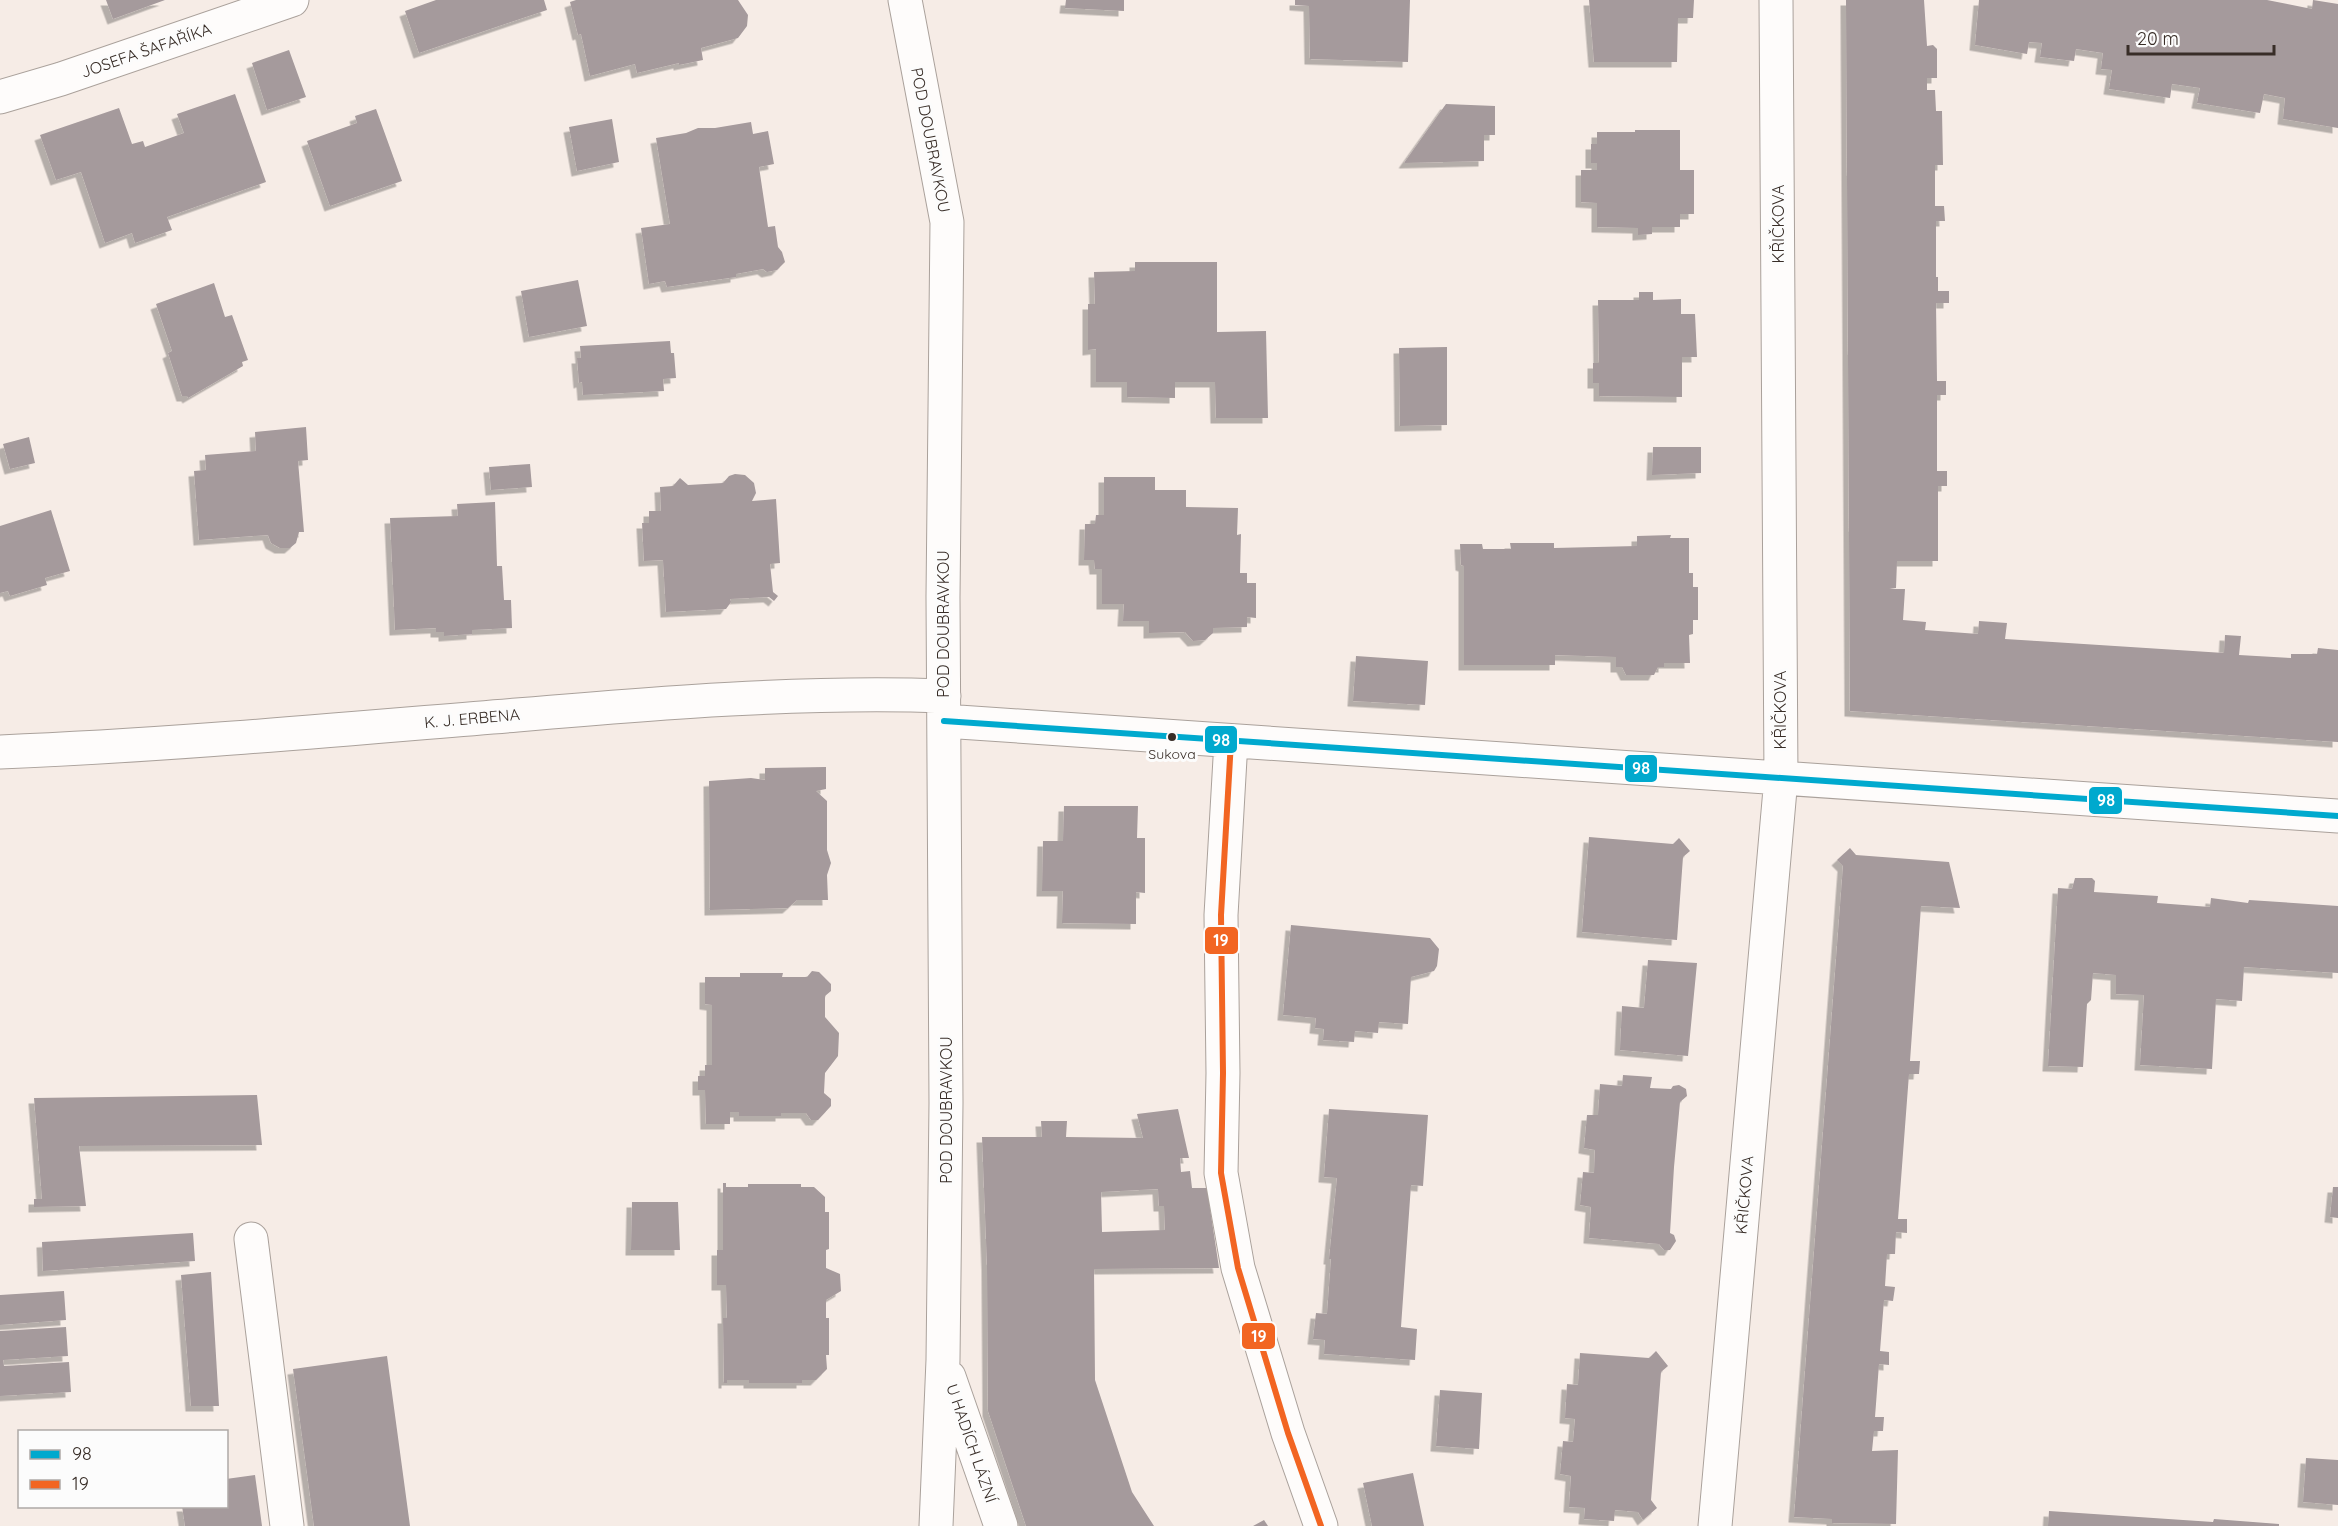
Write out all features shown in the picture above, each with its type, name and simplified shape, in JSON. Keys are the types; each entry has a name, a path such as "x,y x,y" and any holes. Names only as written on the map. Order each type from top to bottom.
{"street":[{"name":"JOSEFA ŠAFAŘÍKA","path":"0,97 61,79 292,0"},
{"name":"POD DOUBRAVKOU","path":"904,0 946,222 943,597 947,950 943,1360 936,1526"},
{"name":"KŘIČKOVA","path":"1715,1526 1781,778 1776,0"},
{"name":"K. J. ERBENA","path":"0,752 327,730 647,704 874,693 944,708 1231,741 2338,816"},
{"path":"1231,741 1221,915 1223,1073 1221,1173 1238,1268 1288,1433 1321,1526"},
{"path":"251,1239 287,1526"},
{"name":"U HADÍCH LÁZNÍ","path":"943,1360 1001,1526"}],"building":[{"path":"106,0 165,0 113,19"},
{"path":"436,0 544,0 547,10 419,53 405,11"},
{"path":"576,0 738,0 748,15 747,26 738,38 701,48 703,60 637,73 635,64 590,76 581,34 578,35 570,2"},
{"path":"1066,0 1124,0 1124,11 1065,8"},
{"path":"1295,0 1410,0 1408,62 1310,59 1309,6 1295,5"},
{"path":"1589,0 1694,0 1693,18 1678,18 1677,62 1594,62"},
{"path":"1846,0 1924,0 1927,46 1933,45 1937,49 1937,78 1927,78 1927,90 1935,90 1936,111 1942,111 1943,165 1935,165 1935,206 1944,206 1945,221 1936,221 1936,277 1938,277 1938,291 1949,291 1949,303 1936,303 1937,381 1946,381 1946,395 1937,395 1937,471 1947,471 1947,486 1938,486 1938,561 1897,561 1896,588 1889,589 1905,589 1903,620 1926,622 1925,630 1978,634 1979,621 2007,623 2005,639 2224,653 2225,635 2241,636 2239,655 2291,658 2291,654 2317,654 2318,648 2338,650 2338,742 1850,711"},
{"path":"1979,0 2267,0 2312,9 2313,0 2338,4 2338,128 2283,119 2285,98 2264,94 2260,113 2197,103 2200,88 2172,84 2170,98 2109,89 2112,70 2101,69 2103,53 2076,49 2074,61 2040,57 2042,43 2029,42 2027,54 1975,45"},
{"path":"289,50 306,97 267,110 252,63"},
{"path":"235,94 266,182 167,217 172,230 135,243 132,233 105,243 81,172 56,180 40,135 119,108 132,144 143,141 145,147 184,133 177,114"},
{"path":"1446,104 1495,106 1495,135 1484,135 1484,161 1404,163"},
{"path":"376,109 402,181 330,206 307,141 357,123 355,116"},
{"path":"612,119 619,162 577,171 569,127"},
{"path":"751,122 753,134 768,131 774,164 759,167 768,227 775,226 778,247 785,262 777,270 767,272 763,269 736,274 736,277 667,287 665,281 649,284 641,228 670,224 656,138 686,133 698,128 715,128"},
{"path":"1635,130 1680,130 1680,170 1694,170 1694,214 1680,214 1680,227 1652,227 1652,234 1638,235 1638,228 1597,227 1597,203 1581,202 1581,170 1597,170 1597,163 1591,163 1591,144 1597,144 1597,132 1635,132"},
{"path":"1135,262 1217,262 1217,332 1266,331 1268,418 1216,418 1215,382 1175,382 1175,398 1127,397 1127,382 1096,382 1096,349 1088,350 1088,304 1095,304 1094,272 1135,271"},
{"path":"578,280 587,326 529,337 521,291"},
{"path":"214,283 225,317 232,315 248,360 242,362 243,366 188,398 182,396 168,353 172,351 156,304"},
{"path":"1639,292 1653,292 1653,300 1681,299 1681,314 1695,314 1697,357 1682,357 1682,397 1599,396 1599,383 1593,383 1593,363 1599,363 1598,300 1639,300"},
{"path":"670,341 671,353 674,353 676,378 663,379 664,391 583,395 582,382 579,383 577,358 581,358 580,346"},
{"path":"1447,347 1447,425 1400,426 1399,348"},
{"path":"306,427 308,460 298,461 304,532 299,532 296,543 290,548 280,548 271,543 268,535 199,540 194,471 206,470 205,455 256,451 255,432"},
{"path":"29,437 35,463 10,469 3,444"},
{"path":"1653,447 1701,447 1701,473 1652,475"},
{"path":"530,464 532,487 491,490 489,467"},
{"path":"745,475 754,483 756,493 752,501 776,499 780,563 770,564 773,592 778,596 774,601 769,597 730,599 731,602 726,609 666,612 663,560 644,561 642,523 649,523 649,511 661,511 660,487 673,486 680,478 688,485 723,483 729,476"},
{"path":"1104,477 1155,477 1155,490 1186,490 1186,507 1238,508 1237,535 1241,534 1240,573 1247,573 1247,583 1256,583 1256,618 1247,617 1247,627 1213,628 1213,633 1205,640 1193,641 1185,632 1149,633 1149,621 1123,621 1124,604 1102,604 1102,569 1095,569 1094,560 1084,560 1085,524 1095,524 1096,515 1104,515"},
{"path":"495,502 497,566 502,566 504,600 511,600 512,628 472,630 472,634 444,636 444,632 436,632 436,628 395,630 390,518 458,516 457,504"},
{"path":"51,510 70,571 45,578 47,585 10,596 8,591 0,593 0,526"},
{"path":"1671,535 1670,538 1689,538 1689,573 1693,573 1693,587 1698,587 1698,620 1693,620 1693,634 1689,635 1690,663 1664,663 1664,667 1658,667 1654,675 1626,675 1622,667 1616,667 1616,657 1555,655 1555,665 1464,665 1464,566 1461,565 1460,544 1482,544 1483,549 1511,549 1510,543 1554,543 1554,548 1637,546 1637,536"},
{"path":"1356,656 1428,661 1425,705 1353,701"},
{"path":"826,767 826,789 816,791 827,801 827,850 831,863 827,875 828,900 797,900 788,908 710,910 709,781 751,778 765,780 765,768"},
{"path":"1064,806 1138,806 1137,838 1145,838 1145,893 1136,892 1136,924 1062,923 1063,891 1042,891 1043,841 1063,841"},
{"path":"1589,837 1673,844 1679,838 1690,851 1683,857 1677,940 1582,932"},
{"path":"1850,848 1856,855 1949,862 1960,908 1921,906 1910,1061 1920,1061 1919,1074 1909,1074 1898,1219 1907,1219 1907,1233 1896,1232 1895,1254 1887,1254 1885,1286 1895,1287 1893,1301 1884,1300 1880,1351 1889,1352 1889,1365 1879,1364 1875,1417 1884,1417 1883,1431 1874,1431 1872,1451 1898,1450 1896,1524 1832,1523 1832,1519 1794,1517 1843,866 1837,860"},
{"path":"2075,878 2092,878 2095,881 2094,892 2158,896 2157,903 2210,907 2211,898 2248,903 2249,900 2338,906 2338,973 2244,967 2242,1001 2216,999 2212,1069 2140,1065 2144,995 2116,994 2116,975 2093,973 2091,1000 2087,1004 2083,1067 2048,1066 2058,888 2072,889"},
{"path":"1291,925 1430,938 1439,949 1437,966 1434,971 1411,977 1408,1024 1379,1022 1378,1033 1355,1031 1354,1042 1323,1040 1324,1029 1315,1028 1316,1018 1283,1015"},
{"path":"1648,960 1697,963 1688,1056 1620,1050 1622,1006 1644,1008"},
{"path":"812,971 819,972 831,984 831,991 825,996 825,1017 839,1033 838,1056 825,1073 824,1093 831,1099 831,1106 818,1120 811,1120 806,1113 781,1113 781,1116 739,1116 739,1112 730,1112 730,1124 706,1124 705,1090 698,1090 698,1076 705,1076 705,1065 712,1065 712,1005 705,1004 705,977 740,977 740,973 783,973 782,977 807,977"},
{"path":"1623,1075 1652,1077 1650,1088 1671,1089 1679,1085 1686,1089 1687,1096 1680,1102 1674,1167 1670,1233 1674,1235 1676,1241 1670,1250 1664,1250 1659,1244 1589,1238 1591,1207 1580,1205 1583,1172 1594,1173 1595,1150 1584,1148 1587,1115 1598,1115 1600,1084 1622,1086"},
{"path":"257,1095 262,1145 79,1146 86,1206 34,1207 34,1199 42,1199 34,1098"},
{"path":"1178,1109 1189,1158 1180,1158 1181,1172 1190,1171 1192,1188 1207,1188 1219,1268 1094,1269 1095,1380 1132,1492 1154,1526 1026,1526 988,1411 987,1265 982,1137 1042,1137 1041,1121 1067,1121 1066,1137 1143,1138 1137,1114","holes":["1158,1189 1159,1206 1164,1206 1165,1230 1102,1232 1101,1192"]},
{"path":"1329,1109 1428,1115 1423,1186 1411,1185 1401,1327 1417,1329 1415,1360 1324,1354 1325,1340 1313,1339 1316,1313 1327,1314 1331,1259 1329,1259 1337,1178 1324,1177"},
{"path":"723,1183 726,1183 726,1187 748,1187 748,1184 801,1184 801,1187 814,1187 825,1197 825,1212 829,1212 829,1249 826,1250 826,1268 840,1274 841,1291 826,1300 826,1318 829,1318 829,1355 826,1355 827,1369 816,1380 802,1380 802,1383 749,1383 749,1380 727,1380 727,1383 724,1383 723,1318 727,1318 726,1285 717,1285 717,1250 723,1250"},
{"path":"2333,1187 2338,1187 2338,1218 2330,1217"},
{"path":"632,1202 678,1202 680,1250 631,1250"},
{"path":"193,1233 195,1261 43,1271 42,1242"},
{"path":"211,1272 219,1406 191,1406 181,1275"},
{"path":"64,1291 66,1320 0,1325 0,1295"},
{"path":"66,1327 68,1356 3,1360 4,1366 69,1362 71,1392 0,1396 0,1331"},
{"path":"1656,1351 1668,1366 1661,1372 1651,1500 1657,1508 1643,1520 1638,1512 1615,1510 1614,1521 1584,1519 1585,1508 1569,1507 1571,1476 1560,1474 1563,1441 1573,1442 1575,1419 1565,1418 1567,1384 1578,1385 1580,1353 1649,1358"},
{"path":"387,1356 410,1526 314,1526 293,1369"},
{"path":"1440,1390 1482,1393 1479,1449 1436,1446"},
{"path":"2306,1458 2338,1460 2338,1505 2303,1502"},
{"path":"1413,1473 1424,1526 1372,1526 1363,1483"},
{"path":"255,1475 262,1526 185,1526 182,1508 228,1508 228,1479"},
{"path":"2049,1511 2213,1522 2214,1519 2279,1524 2279,1526 2048,1526"},
{"path":"1264,1520 1268,1526 1253,1526"}],"transit line":[{"name":"98","path":"944,721 2338,816"},
{"name":"19","path":"1231,741 1221,915 1223,1073 1221,1173 1238,1268 1288,1433 1321,1526"}],"place":[{"name":"Sukova","path":"1172,737"}]}
